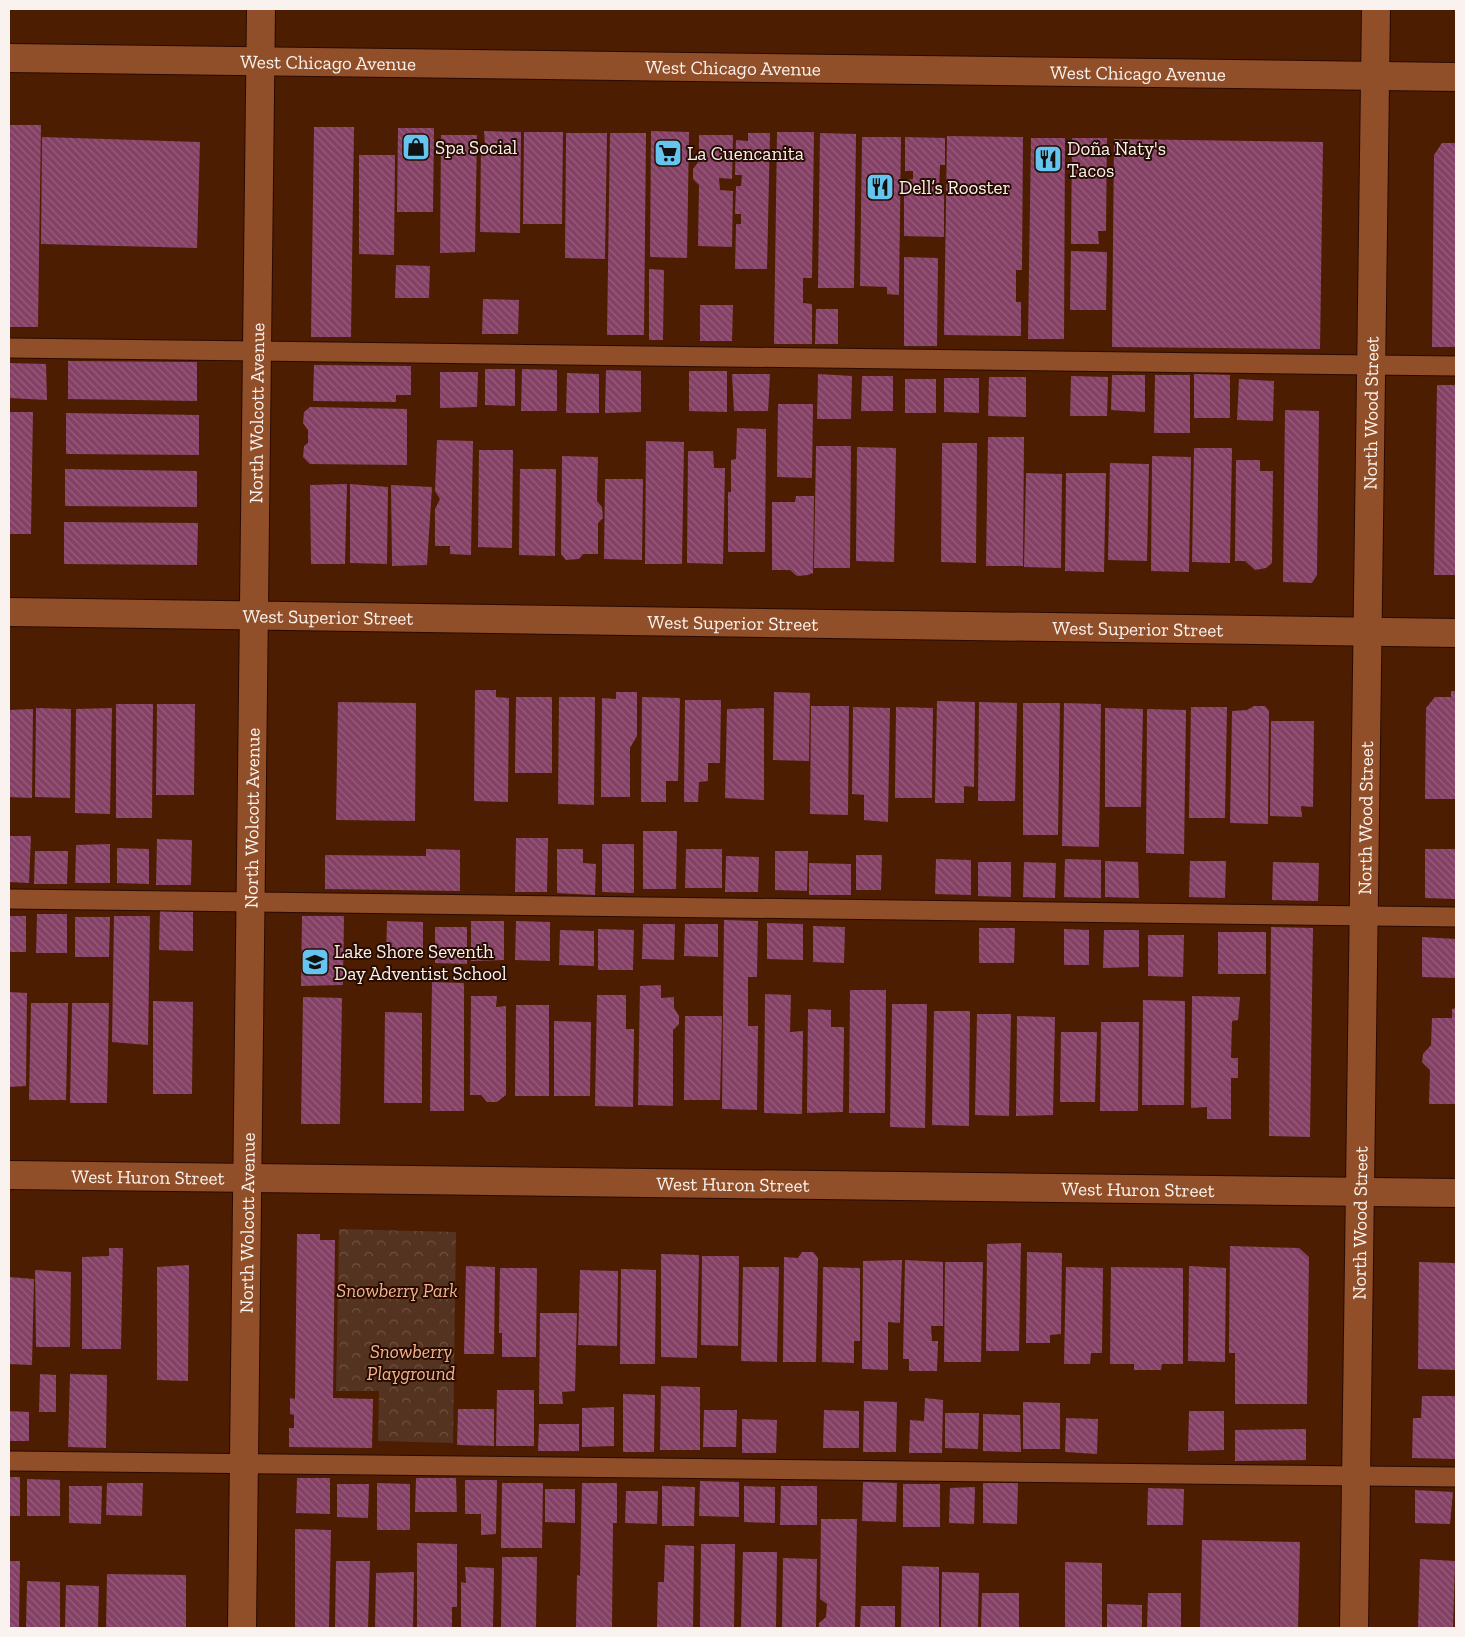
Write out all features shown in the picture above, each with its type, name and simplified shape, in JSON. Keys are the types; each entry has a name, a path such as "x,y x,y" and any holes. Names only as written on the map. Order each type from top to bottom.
{"street":[{"name":"North Wolcott Avenue","path":"242,1628 261,9"},
{"name":"North Wood Street","path":"1354,1628 1376,9"},
{"name":"West Chicago Avenue","path":"9,58 1456,77"},
{"name":"West Superior Street","path":"9,612 1456,634"},
{"name":"West Huron Street","path":"9,1175 1456,1193"}],"lane":[{"path":"9,348 1456,366"},
{"path":"9,899 1456,917"},
{"path":"9,1461 1456,1477"}],"green space":[{"name":"Snowberry Park","path":"339,1229 456,1232 453,1443 378,1441 379,1391 336,1391"}],"building":[{"path":"9,125 41,125 38,327 9,327"},
{"path":"314,127 354,127 351,337 311,337"},
{"path":"398,128 434,128 433,212 397,212"},
{"path":"484,131 521,132 520,233 480,232 481,145 485,145"},
{"path":"651,131 689,132 687,258 650,257"},
{"path":"524,132 563,132 562,224 523,224"},
{"path":"777,132 814,132 812,278 803,278 803,303 812,304 812,344 774,344"},
{"path":"566,133 607,133 605,259 565,258"},
{"path":"610,133 646,133 644,335 607,335"},
{"path":"748,133 770,133 767,269 735,269 736,224 741,224 741,214 735,214 736,186 741,186 742,175 735,175 736,140 748,141"},
{"path":"820,133 856,134 854,288 818,288"},
{"path":"441,135 477,135 475,252 440,253"},
{"path":"699,135 733,135 732,179 719,178 720,190 733,191 732,247 698,246 699,185 693,179 693,169 699,161"},
{"path":"947,136 1023,137 1022,270 1016,270 1016,302 1021,302 1021,336 944,335"},
{"path":"42,137 200,142 197,248 41,244"},
{"path":"862,137 901,137 899,295 887,294 887,287 860,286"},
{"path":"905,137 945,138 945,165 940,165 939,190 944,195 944,237 904,236 904,180 913,179 913,171 905,171"},
{"path":"1031,138 1065,138 1064,339 1028,339"},
{"path":"1072,138 1107,138 1106,231 1098,231 1099,244 1071,244"},
{"path":"1114,139 1323,142 1320,349 1112,347"},
{"path":"1442,143 1456,143 1456,347 1432,347 1434,155"},
{"path":"359,155 395,155 394,255 359,254"},
{"path":"1071,251 1107,252 1106,310 1070,310"},
{"path":"904,257 938,258 937,346 904,346"},
{"path":"396,265 430,266 429,298 395,298"},
{"path":"649,269 664,270 663,340 649,340"},
{"path":"483,299 519,300 518,334 482,334"},
{"path":"700,305 733,305 732,341 700,341"},
{"path":"816,309 838,309 838,344 815,344"},
{"path":"68,361 197,362 197,401 68,399"},
{"path":"9,363 46,364 47,400 9,398"},
{"path":"314,365 411,366 411,395 396,395 396,402 313,401"},
{"path":"485,369 515,369 515,406 485,405"},
{"path":"522,369 557,370 557,411 521,411"},
{"path":"606,370 641,371 641,412 605,413"},
{"path":"689,371 727,371 727,412 689,411"},
{"path":"440,372 478,372 477,407 440,408"},
{"path":"567,373 599,374 599,413 566,413"},
{"path":"732,374 770,374 768,411 734,411"},
{"path":"818,374 852,376 851,419 817,419"},
{"path":"1194,374 1230,375 1230,418 1194,418"},
{"path":"1112,375 1145,375 1145,412 1111,410"},
{"path":"1155,375 1190,375 1190,433 1154,433"},
{"path":"862,376 893,376 893,411 861,411"},
{"path":"1071,376 1108,377 1107,416 1070,416"},
{"path":"989,377 1026,377 1026,417 988,416"},
{"path":"944,378 979,378 979,413 944,412"},
{"path":"905,379 936,379 936,413 905,413"},
{"path":"1239,379 1274,381 1273,421 1237,420"},
{"path":"1437,385 1456,385 1456,575 1434,575"},
{"path":"778,404 813,404 812,478 777,477"},
{"path":"310,407 407,409 407,465 310,464 303,457 304,446 308,443 308,430 303,423 304,412"},
{"path":"1285,410 1319,411 1317,575 1312,583 1283,582"},
{"path":"9,412 33,412 31,534 9,534"},
{"path":"66,413 199,415 199,455 66,454"},
{"path":"737,428 766,429 765,552 728,552 728,492 731,492 731,460 736,459"},
{"path":"988,437 1024,437 1023,566 986,566"},
{"path":"437,440 473,441 471,555 450,554 450,546 435,546 435,509 440,499 435,491"},
{"path":"646,441 684,442 682,564 645,564"},
{"path":"942,443 977,443 976,563 941,562"},
{"path":"816,446 851,446 850,568 814,568"},
{"path":"857,447 896,448 894,562 856,561"},
{"path":"1194,448 1232,448 1230,563 1192,562"},
{"path":"479,450 513,450 512,548 478,547"},
{"path":"688,451 713,451 714,468 725,468 723,564 687,563"},
{"path":"562,456 598,457 597,501 602,507 603,518 598,523 598,554 583,554 579,559 566,560 561,554"},
{"path":"1152,456 1191,457 1189,572 1151,571"},
{"path":"1236,460 1260,460 1260,471 1273,471 1272,563 1266,568 1255,570 1245,561 1235,561"},
{"path":"1110,463 1149,464 1147,561 1108,560"},
{"path":"65,469 197,471 197,507 65,506"},
{"path":"520,469 556,469 555,556 519,555"},
{"path":"1026,473 1062,474 1061,568 1024,567"},
{"path":"1066,473 1106,473 1104,572 1065,571"},
{"path":"605,479 643,479 642,560 604,559"},
{"path":"347,484 345,564 311,564 310,485"},
{"path":"350,484 388,487 387,564 350,563"},
{"path":"391,485 432,487 427,565 392,566"},
{"path":"796,496 814,496 813,573 797,576 790,570 772,570 772,502 795,502"},
{"path":"64,522 198,523 197,565 64,564"},
{"path":"475,690 496,690 496,697 509,698 508,802 474,801"},
{"path":"1451,691 1456,691 1456,799 1425,799 1426,708 1435,697 1451,697"},
{"path":"616,692 637,692 637,736 630,748 630,797 601,797 602,698 616,699"},
{"path":"774,692 810,693 809,761 773,760"},
{"path":"516,697 552,697 552,773 515,773"},
{"path":"559,697 595,697 594,805 558,804"},
{"path":"642,697 680,698 678,781 666,781 666,802 641,802"},
{"path":"685,700 721,700 720,763 708,763 708,781 699,782 698,802 684,802"},
{"path":"937,701 975,702 974,787 964,786 964,803 935,803"},
{"path":"338,702 416,703 415,821 336,820"},
{"path":"979,702 1017,703 1015,801 978,801"},
{"path":"1023,703 1060,703 1058,835 1023,835"},
{"path":"1064,703 1101,704 1099,847 1062,846"},
{"path":"116,704 153,704 152,818 116,818"},
{"path":"157,704 195,704 194,795 156,795"},
{"path":"811,706 849,706 848,815 810,814"},
{"path":"1254,706 1265,706 1269,711 1268,824 1230,823 1232,711 1247,710"},
{"path":"853,707 890,708 888,822 864,820 864,795 852,794"},
{"path":"896,707 933,708 932,798 895,798"},
{"path":"1191,707 1227,707 1225,818 1189,818"},
{"path":"36,708 71,709 70,798 35,797"},
{"path":"112,708 110,814 75,813 76,709"},
{"path":"764,708 764,800 725,798 727,709"},
{"path":"1105,708 1143,709 1141,807 1105,807"},
{"path":"33,709 32,798 9,797 9,710"},
{"path":"1147,709 1186,710 1184,854 1146,853"},
{"path":"1271,721 1314,721 1313,807 1301,806 1302,817 1270,816"},
{"path":"643,831 677,831 676,889 643,889"},
{"path":"9,836 31,836 29,883 9,882"},
{"path":"516,838 548,838 547,892 515,892"},
{"path":"157,839 192,840 191,885 156,885"},
{"path":"110,844 110,883 75,883 76,845"},
{"path":"602,844 634,844 634,893 602,892"},
{"path":"117,848 149,849 149,884 117,883"},
{"path":"426,849 460,850 460,891 325,889 325,855 426,856"},
{"path":"557,849 583,849 583,863 596,864 595,895 557,893"},
{"path":"686,849 722,849 722,888 685,888"},
{"path":"1425,849 1456,849 1456,899 1425,898"},
{"path":"35,851 68,851 67,884 34,884"},
{"path":"775,851 808,851 807,891 775,890"},
{"path":"856,855 882,855 881,890 856,890"},
{"path":"726,856 759,857 758,892 725,892"},
{"path":"936,859 971,860 971,895 935,894"},
{"path":"1065,859 1101,860 1101,898 1064,897"},
{"path":"1105,861 1138,862 1139,898 1105,897"},
{"path":"1190,861 1226,861 1225,898 1189,897"},
{"path":"978,862 1011,862 1011,897 978,896"},
{"path":"1024,862 1056,863 1055,898 1023,897"},
{"path":"1273,862 1319,863 1318,901 1272,900"},
{"path":"809,863 851,864 851,895 809,895"},
{"path":"160,911 193,912 193,951 159,950"},
{"path":"37,914 67,914 67,953 36,953"},
{"path":"9,916 26,916 26,952 9,952"},
{"path":"114,916 150,916 148,1045 112,1042"},
{"path":"302,916 344,916 343,985 301,986"},
{"path":"75,917 110,917 109,957 75,957"},
{"path":"724,920 758,921 757,977 748,977 748,1026 758,1026 757,1110 722,1109"},
{"path":"387,921 423,922 423,959 386,958"},
{"path":"471,921 504,921 504,960 471,961"},
{"path":"516,921 550,922 550,961 515,960"},
{"path":"767,923 803,924 803,960 767,959"},
{"path":"643,924 675,924 674,960 642,959"},
{"path":"685,924 718,924 718,957 684,956"},
{"path":"813,926 845,927 844,963 813,962"},
{"path":"435,927 467,927 467,964 435,963"},
{"path":"1271,927 1313,928 1310,1137 1269,1136"},
{"path":"979,928 1015,928 1014,963 979,963"},
{"path":"598,929 634,930 633,970 598,970"},
{"path":"1064,929 1089,930 1089,965 1064,965"},
{"path":"560,930 594,931 594,966 559,965"},
{"path":"1104,930 1139,930 1139,967 1103,968"},
{"path":"1218,932 1266,932 1266,974 1218,974"},
{"path":"1148,935 1184,935 1183,977 1148,976"},
{"path":"1422,937 1456,939 1456,978 1422,977"},
{"path":"432,982 464,983 464,1111 430,1111"},
{"path":"661,985 661,998 674,997 674,1008 679,1016 679,1024 673,1030 673,1106 638,1105 640,986"},
{"path":"850,990 886,990 885,1113 849,1113"},
{"path":"9,992 27,993 26,1086 9,1087"},
{"path":"765,994 791,995 790,1032 803,1031 802,1114 764,1113"},
{"path":"597,995 626,995 626,1029 634,1029 633,1107 595,1106"},
{"path":"471,996 497,996 496,1007 506,1006 506,1095 497,1102 487,1102 481,1095 470,1095"},
{"path":"1192,996 1240,997 1238,1020 1232,1021 1231,1058 1238,1058 1238,1078 1231,1078 1231,1119 1207,1119 1207,1107 1191,1108"},
{"path":"303,997 342,998 340,1124 301,1124"},
{"path":"1143,1000 1185,1001 1184,1105 1142,1105"},
{"path":"153,1001 193,1002 192,1094 153,1094"},
{"path":"31,1003 68,1003 66,1100 29,1100"},
{"path":"72,1003 109,1003 107,1103 70,1103"},
{"path":"892,1004 927,1004 925,1128 890,1127"},
{"path":"516,1005 549,1005 549,1096 515,1096"},
{"path":"1456,1008 1456,1104 1429,1104 1430,1070 1422,1062 1423,1054 1431,1045 1432,1018 1452,1018 1452,1009"},
{"path":"808,1009 831,1010 831,1027 844,1027 843,1112 807,1113"},
{"path":"934,1011 970,1011 969,1126 932,1125"},
{"path":"385,1012 422,1013 422,1103 384,1103"},
{"path":"977,1014 1011,1014 1009,1116 975,1115"},
{"path":"685,1016 722,1016 720,1100 684,1100"},
{"path":"1017,1016 1055,1017 1053,1115 1016,1116"},
{"path":"554,1021 591,1022 590,1096 554,1096"},
{"path":"1101,1022 1139,1022 1138,1111 1100,1111"},
{"path":"1061,1032 1097,1032 1095,1102 1060,1102"},
{"path":"297,1234 320,1234 320,1240 335,1240 333,1398 373,1399 372,1448 289,1447 289,1428 294,1428 294,1415 290,1414 290,1398 295,1399"},
{"path":"1021,1243 1019,1351 986,1351 987,1244"},
{"path":"1230,1246 1299,1248 1309,1257 1307,1404 1235,1404 1235,1353 1229,1353"},
{"path":"109,1248 123,1248 121,1349 82,1349 82,1257 109,1256"},
{"path":"802,1252 813,1252 818,1258 816,1362 783,1362 784,1257 798,1258"},
{"path":"1027,1252 1062,1253 1061,1334 1050,1335 1050,1343 1026,1343"},
{"path":"661,1254 699,1255 697,1358 661,1357"},
{"path":"702,1256 739,1256 738,1346 701,1345"},
{"path":"902,1260 900,1323 888,1322 888,1370 862,1369 863,1261"},
{"path":"905,1260 943,1262 943,1326 931,1326 932,1341 938,1341 937,1371 909,1371 909,1359 903,1359"},
{"path":"945,1262 983,1262 981,1362 944,1362"},
{"path":"1419,1262 1456,1263 1456,1370 1418,1369"},
{"path":"189,1265 188,1381 157,1380 157,1267"},
{"path":"466,1266 495,1267 494,1354 464,1354"},
{"path":"1189,1266 1226,1268 1225,1362 1188,1361"},
{"path":"743,1267 779,1267 777,1362 741,1361"},
{"path":"823,1267 860,1268 860,1341 854,1341 854,1363 822,1362"},
{"path":"1066,1267 1103,1268 1102,1353 1091,1353 1090,1364 1064,1364"},
{"path":"1111,1267 1183,1268 1183,1364 1162,1364 1161,1370 1134,1370 1134,1364 1110,1364"},
{"path":"500,1268 537,1268 536,1357 502,1357 502,1333 499,1333"},
{"path":"621,1269 656,1270 655,1364 620,1364"},
{"path":"35,1270 71,1272 70,1347 36,1347"},
{"path":"580,1270 618,1271 617,1346 578,1345"},
{"path":"9,1277 34,1279 32,1365 9,1364"},
{"path":"540,1313 577,1313 575,1391 562,1392 563,1404 539,1404"},
{"path":"40,1374 56,1375 56,1412 39,1412"},
{"path":"70,1374 107,1375 106,1448 68,1447"},
{"path":"661,1386 700,1387 700,1450 660,1450"},
{"path":"497,1390 534,1390 534,1446 496,1446"},
{"path":"623,1394 655,1395 654,1452 623,1452"},
{"path":"1422,1396 1456,1396 1456,1459 1412,1458 1413,1418 1421,1418"},
{"path":"925,1398 943,1400 942,1453 909,1453 910,1420 924,1421"},
{"path":"864,1401 897,1402 896,1452 863,1452"},
{"path":"1023,1402 1060,1403 1060,1449 1023,1449"},
{"path":"614,1407 614,1446 582,1447 582,1408"},
{"path":"458,1409 494,1409 494,1446 457,1445"},
{"path":"704,1410 737,1410 736,1447 703,1447"},
{"path":"824,1410 859,1411 859,1448 823,1448"},
{"path":"9,1411 29,1412 29,1441 9,1441"},
{"path":"1189,1411 1224,1411 1224,1450 1188,1451"},
{"path":"945,1413 979,1413 978,1449 945,1448"},
{"path":"983,1414 1020,1415 1021,1452 983,1451"},
{"path":"1066,1418 1098,1419 1097,1454 1065,1452"},
{"path":"742,1419 777,1420 776,1453 742,1453"},
{"path":"539,1424 579,1424 579,1451 538,1451"},
{"path":"1306,1429 1306,1460 1235,1461 1235,1430"},
{"path":"9,1477 20,1477 20,1516 9,1516"},
{"path":"297,1478 330,1478 330,1514 296,1513"},
{"path":"416,1478 456,1478 457,1512 415,1512"},
{"path":"27,1479 60,1480 60,1516 27,1516"},
{"path":"465,1480 497,1480 496,1534 481,1535 481,1514 465,1514"},
{"path":"700,1481 739,1482 739,1517 699,1516"},
{"path":"863,1482 897,1483 896,1522 862,1521"},
{"path":"107,1483 143,1483 142,1516 106,1515"},
{"path":"377,1483 410,1484 410,1530 377,1530"},
{"path":"502,1483 543,1483 542,1548 501,1548"},
{"path":"582,1483 617,1483 617,1523 613,1523 612,1628 576,1628 577,1575 580,1576"},
{"path":"983,1483 1018,1483 1017,1524 983,1523"},
{"path":"337,1484 369,1484 368,1518 337,1517"},
{"path":"903,1484 940,1484 940,1527 903,1527"},
{"path":"69,1486 102,1486 101,1524 69,1523"},
{"path":"662,1486 695,1487 694,1526 662,1526"},
{"path":"744,1486 775,1487 775,1523 744,1522"},
{"path":"781,1486 817,1486 817,1525 780,1525"},
{"path":"975,1487 974,1524 949,1523 950,1488"},
{"path":"1148,1488 1184,1489 1183,1525 1147,1525"},
{"path":"545,1489 575,1489 575,1523 545,1522"},
{"path":"1415,1490 1453,1492 1450,1524 1415,1523"},
{"path":"626,1491 658,1491 657,1524 625,1523"},
{"path":"821,1519 857,1519 855,1628 819,1628 819,1623 826,1617 827,1604 820,1599"},
{"path":"295,1529 331,1530 329,1628 295,1628"},
{"path":"1202,1540 1300,1542 1298,1628 1200,1628"},
{"path":"417,1543 457,1544 457,1607 452,1607 452,1628 417,1628"},
{"path":"701,1544 735,1544 734,1628 700,1628"},
{"path":"665,1545 694,1546 693,1628 657,1628 658,1582 664,1582"},
{"path":"743,1552 777,1552 776,1628 741,1628"},
{"path":"502,1557 537,1557 536,1628 501,1628"},
{"path":"783,1558 817,1559 816,1628 782,1628"},
{"path":"1420,1559 1455,1561 1453,1628 1418,1628"},
{"path":"9,1561 20,1561 19,1628 9,1628"},
{"path":"336,1561 370,1561 368,1628 335,1628"},
{"path":"1065,1562 1102,1563 1102,1628 1065,1628"},
{"path":"902,1566 939,1567 939,1628 901,1628"},
{"path":"465,1567 494,1568 493,1628 461,1628 461,1582 466,1583"},
{"path":"414,1572 413,1628 375,1628 376,1573"},
{"path":"942,1572 979,1573 978,1628 941,1628"},
{"path":"107,1574 186,1575 186,1628 106,1628"},
{"path":"27,1581 60,1582 60,1628 26,1628"},
{"path":"66,1585 99,1586 98,1628 65,1628"},
{"path":"982,1593 1019,1593 1019,1628 981,1628"},
{"path":"1148,1593 1181,1593 1181,1628 1147,1628"},
{"path":"1107,1604 1142,1605 1142,1628 1107,1628"},
{"path":"861,1606 895,1606 895,1628 860,1628"}],"place":[{"name":"Spa Social","path":"416,147"},
{"name":"La Cuencanita","path":"668,153"},
{"name":"Doña Naty's Tacos","path":"1048,159"},
{"name":"Dell’s Rooster","path":"880,187"},
{"name":"Lake Shore Seventh Day Adventist School","path":"315,962"}],"park label":[{"name":"Snowberry Playground","path":"411,1362"}]}
